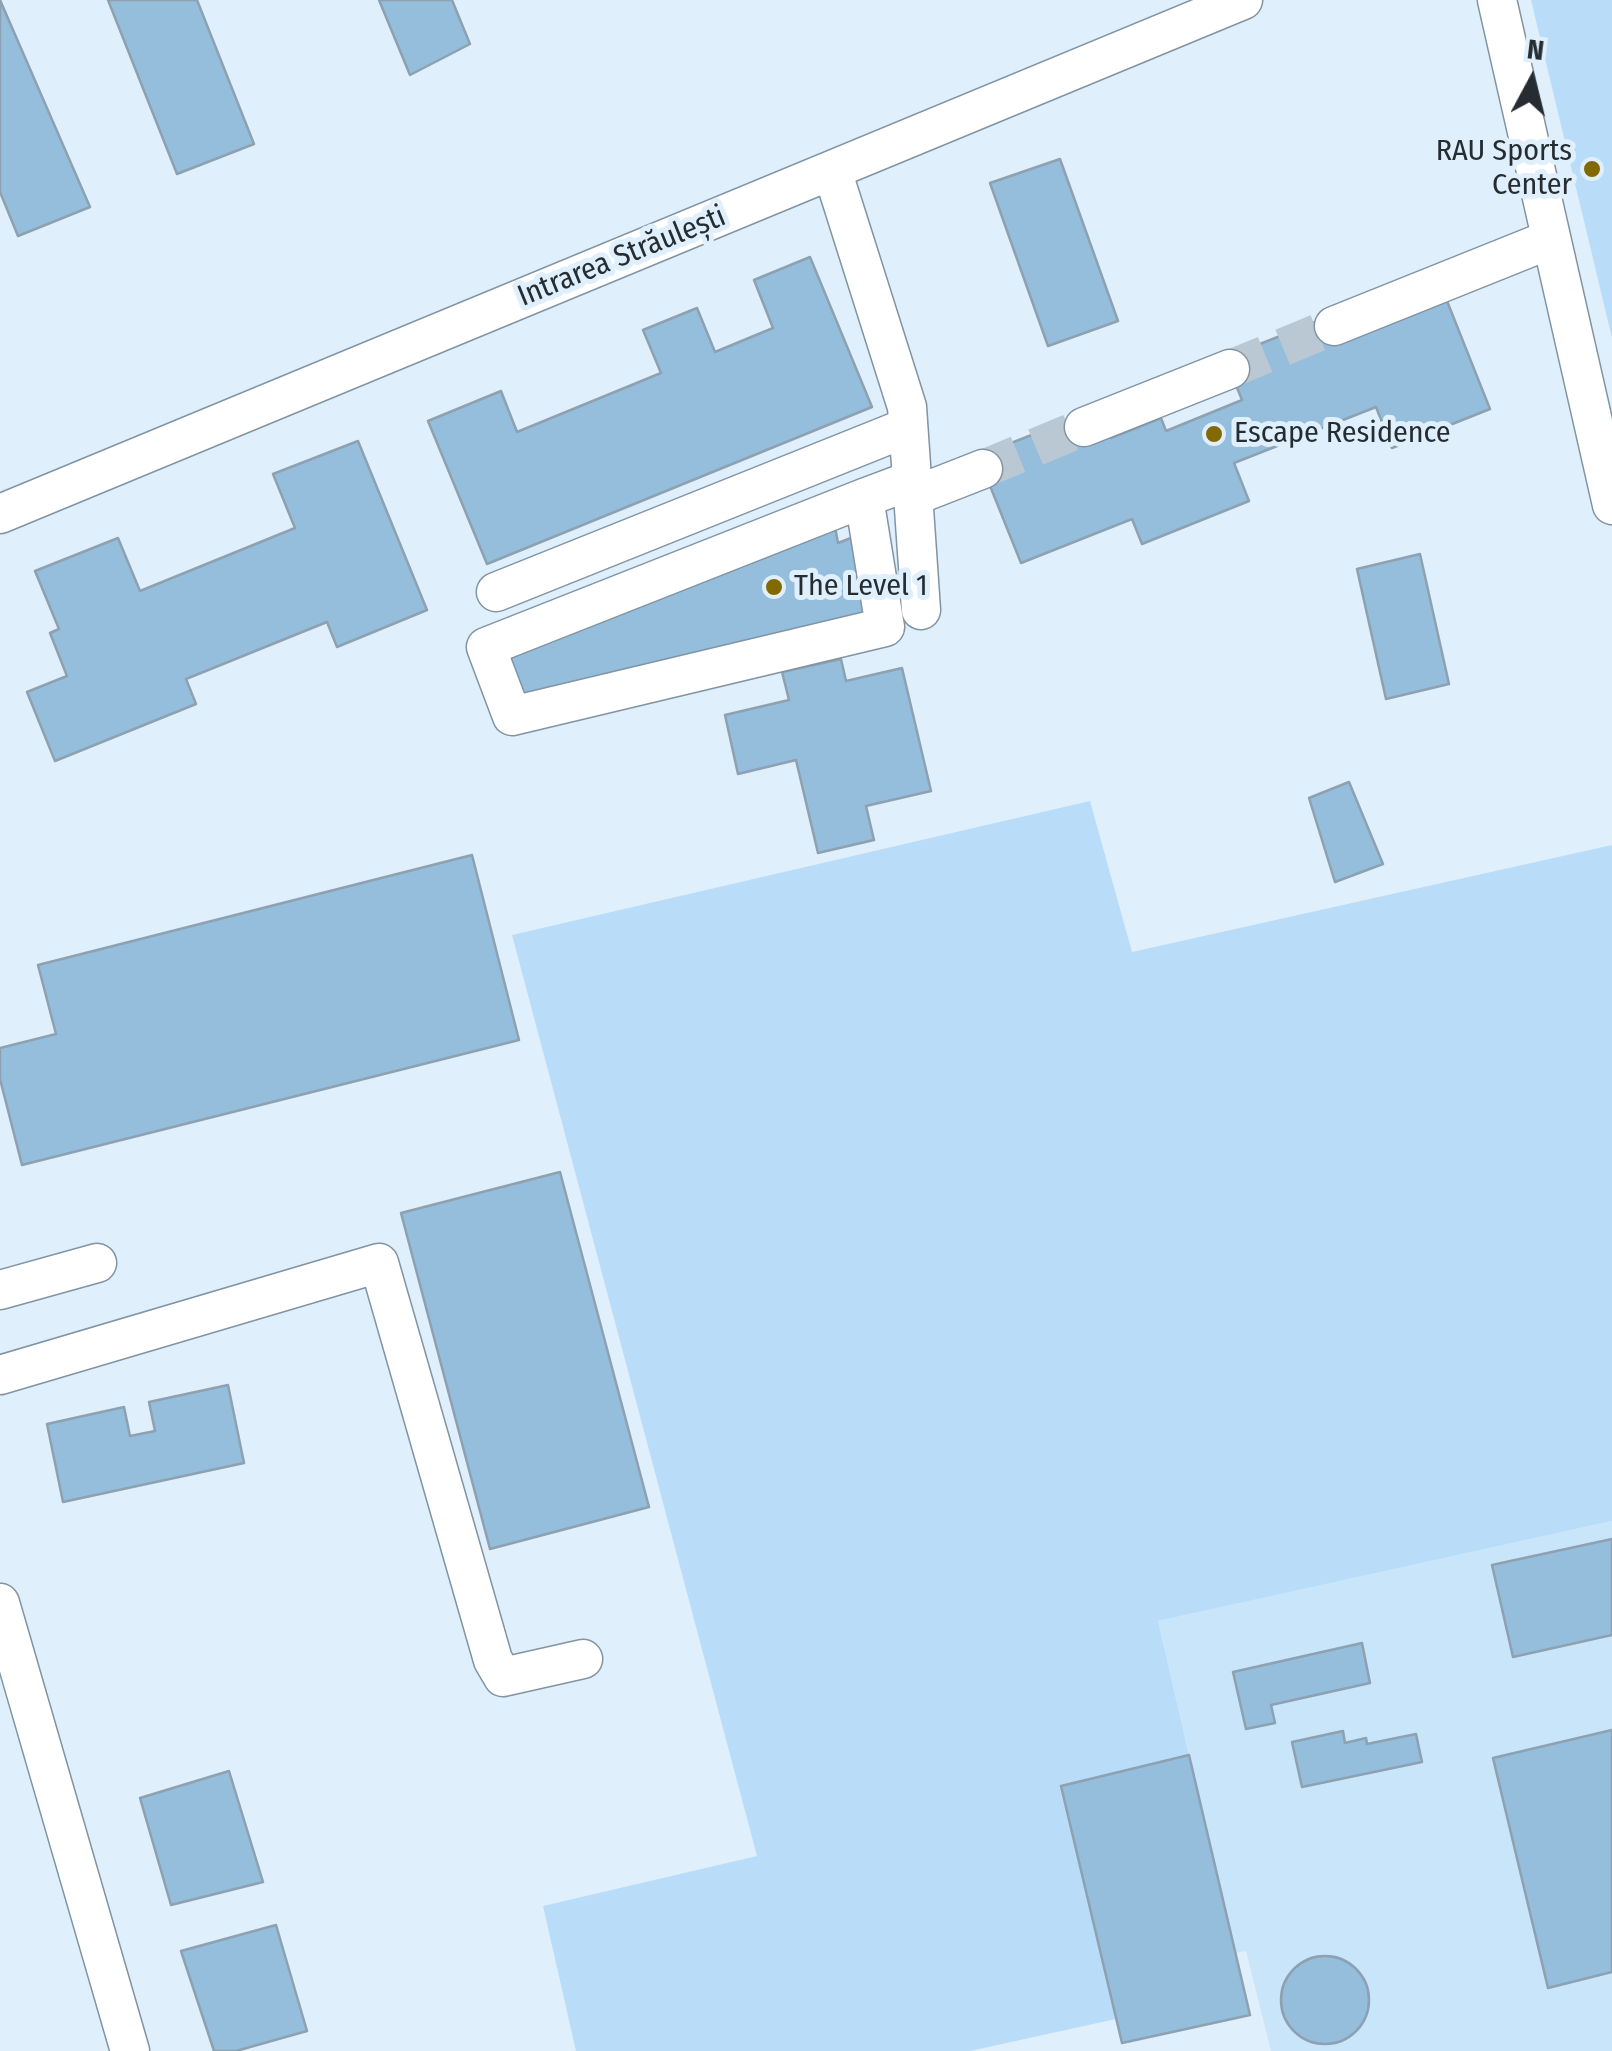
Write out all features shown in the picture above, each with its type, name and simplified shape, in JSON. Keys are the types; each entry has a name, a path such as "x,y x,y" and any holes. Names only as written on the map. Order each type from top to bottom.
{"street":[{"name":"Intrarea Străulești","path":"0,514 1243,0"},
{"path":"1497,0 1612,506"},
{"path":"832,170 907,408 921,610"},
{"path":"1334,326 1552,239"},
{"path":"1084,427 1230,369"},
{"path":"496,592 908,427"},
{"path":"864,498 885,627 512,716 486,646 864,498 983,468"},
{"path":"0,1290 97,1264"},
{"path":"0,1375 379,1264 493,1660 503,1677 583,1659"},
{"path":"0,1603 130,2051"}],"shaded area":[{"name":"RAU Sports Center","path":"1531,0 1612,0 1612,338"},
{"path":"1090,801 1132,952 1612,845 1612,1521 1158,1621 1189,1755 1061,1786 1116,2019 970,2051 576,2051 543,1906 757,1856 512,935"},
{"path":"1612,1521 1612,2051 1271,2051 1246,1951 1235,1953 1158,1621"}],"building":[{"path":"0,0 90,207 18,236 0,192"},
{"path":"108,0 197,0 254,144 177,174"},
{"path":"379,0 452,0 470,44 410,75"},
{"path":"1060,159 1118,321 1048,346 990,183"},
{"path":"810,257 872,407 487,564 428,421 501,391 517,432 661,373 643,330 697,308 715,352 773,328 754,280"},
{"name":"Escape Residence","path":"1447,301 1490,409 1392,448 1376,407 1234,463 1249,501 1142,544 1132,519 1021,563 978,456 1080,416 1107,430 1111,438 1161,418 1166,431 1242,400 1225,358 1330,316 1341,343"},
{"path":"358,441 427,610 337,647 327,622 186,679 196,704 55,761 27,692 67,676 50,633 59,629 35,571 118,538 140,591 295,528 273,474"},
{"name":"The Level 1","path":"835,527 838,543 856,536 871,623 521,697 504,660"},
{"path":"1420,554 1449,684 1386,699 1357,569"},
{"path":"841,659 846,681 902,668 931,791 866,806 874,840 818,853 796,760 738,774 725,715 789,700 782,672"},
{"path":"1349,782 1383,864 1335,882 1309,798"},
{"path":"472,855 519,1040 22,1165 0,1079 0,1048 56,1034 38,965"},
{"path":"560,1172 649,1507 490,1549 401,1213"},
{"path":"228,1385 244,1463 63,1502 47,1424 124,1407 130,1436 155,1431 149,1402"},
{"path":"1612,1539 1612,1635 1513,1657 1492,1565"},
{"path":"1362,1643 1370,1683 1271,1705 1275,1723 1246,1729 1233,1672"},
{"path":"1612,1730 1612,1972 1548,1988 1493,1758"},
{"path":"1343,1731 1345,1743 1366,1738 1367,1744 1416,1734 1422,1762 1302,1787 1292,1742"},
{"path":"1189,1755 1250,2015 1122,2043 1061,1786"},
{"path":"229,1771 263,1882 171,1905 140,1798"},
{"path":"276,1925 307,2031 236,2051 214,2051 181,1951"},
{"path":"1325,1956 1356,1969 1369,2000 1356,2031 1325,2044 1294,2031 1281,2000 1294,1969"}],"tunnel":[{"path":"1230,369 1334,326"},
{"path":"983,469 1084,427"}],"place":[{"name":"RAU Sports Center","path":"1592,169"},
{"name":"Escape Residence","path":"1214,434"},
{"name":"The Level 1","path":"774,587"}]}
